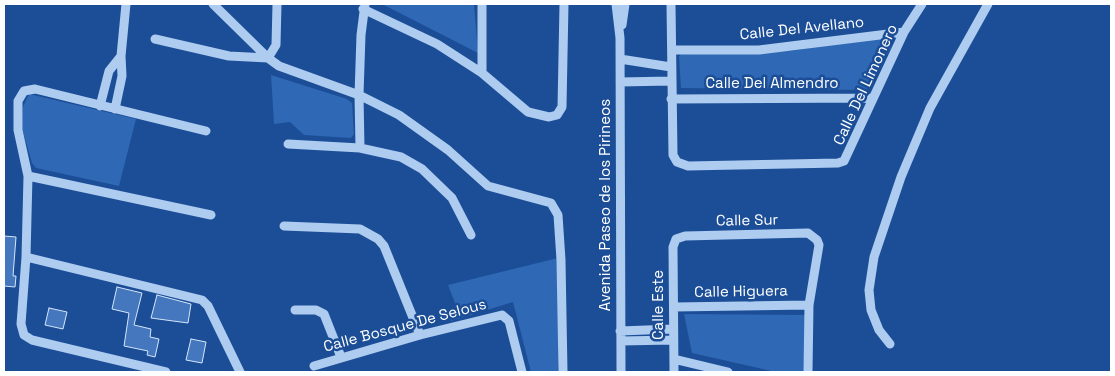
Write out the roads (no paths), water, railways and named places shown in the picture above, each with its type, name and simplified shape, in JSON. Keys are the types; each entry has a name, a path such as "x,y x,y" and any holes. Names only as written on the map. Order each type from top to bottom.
{"street":[{"path":"115,109 122,76 121,56 126,4"},
{"path":"213,4 268,58 292,72 358,95 399,115 424,131 488,186 545,200 555,207 558,215 561,260 563,372"},
{"path":"268,58 276,45 278,4"},
{"path":"482,4 482,73"},
{"path":"360,148 358,95 364,6 430,40 482,73 528,112 549,116 560,113 562,107 564,4"},
{"path":"616,4 620,38"},
{"path":"620,38 625,4"},
{"path":"671,99 672,4"},
{"name":"Calle Del Limonero","path":"671,99 673,155 676,162 688,166 841,162 848,156 872,98 904,32 922,4"},
{"path":"890,344 879,330 871,310 869,290 874,257 901,177 930,108 988,4"},
{"name":"Calle Del Avellano","path":"672,50 759,50 904,32"},
{"name":"Avenida Paseo de los Pirineos","path":"620,38 621,372"},
{"path":"155,39 229,56 268,58"},
{"path":"100,106 109,71 121,56"},
{"path":"620,59 671,67"},
{"path":"620,82 671,80"},
{"path":"166,372 28,339 21,324 26,257 28,176 17,122 18,100 22,93 35,89 206,131"},
{"name":"Calle Del Almendro","path":"671,99 872,98"},
{"path":"288,144 360,148 401,157 422,169 452,198 471,235"},
{"path":"28,176 211,215"},
{"path":"284,226 360,229 378,239 384,246 420,335"},
{"name":"Calle Sur","path":"676,239 685,236 808,233 817,240 819,245 809,305"},
{"name":"Calle Este","path":"674,372 672,340 674,307 673,247 676,239"},
{"path":"26,257 202,300 208,306 240,372"},
{"path":"808,372 809,305"},
{"name":"Calle Higuera","path":"674,307 809,305"},
{"path":"295,310 316,310 324,314 341,357"},
{"name":"Calle Bosque De Selous","path":"314,366 420,335 498,315 505,316 509,321 522,372"},
{"path":"620,331 673,329"},
{"path":"621,341 672,340"},
{"path":"674,359 728,372"}]}
